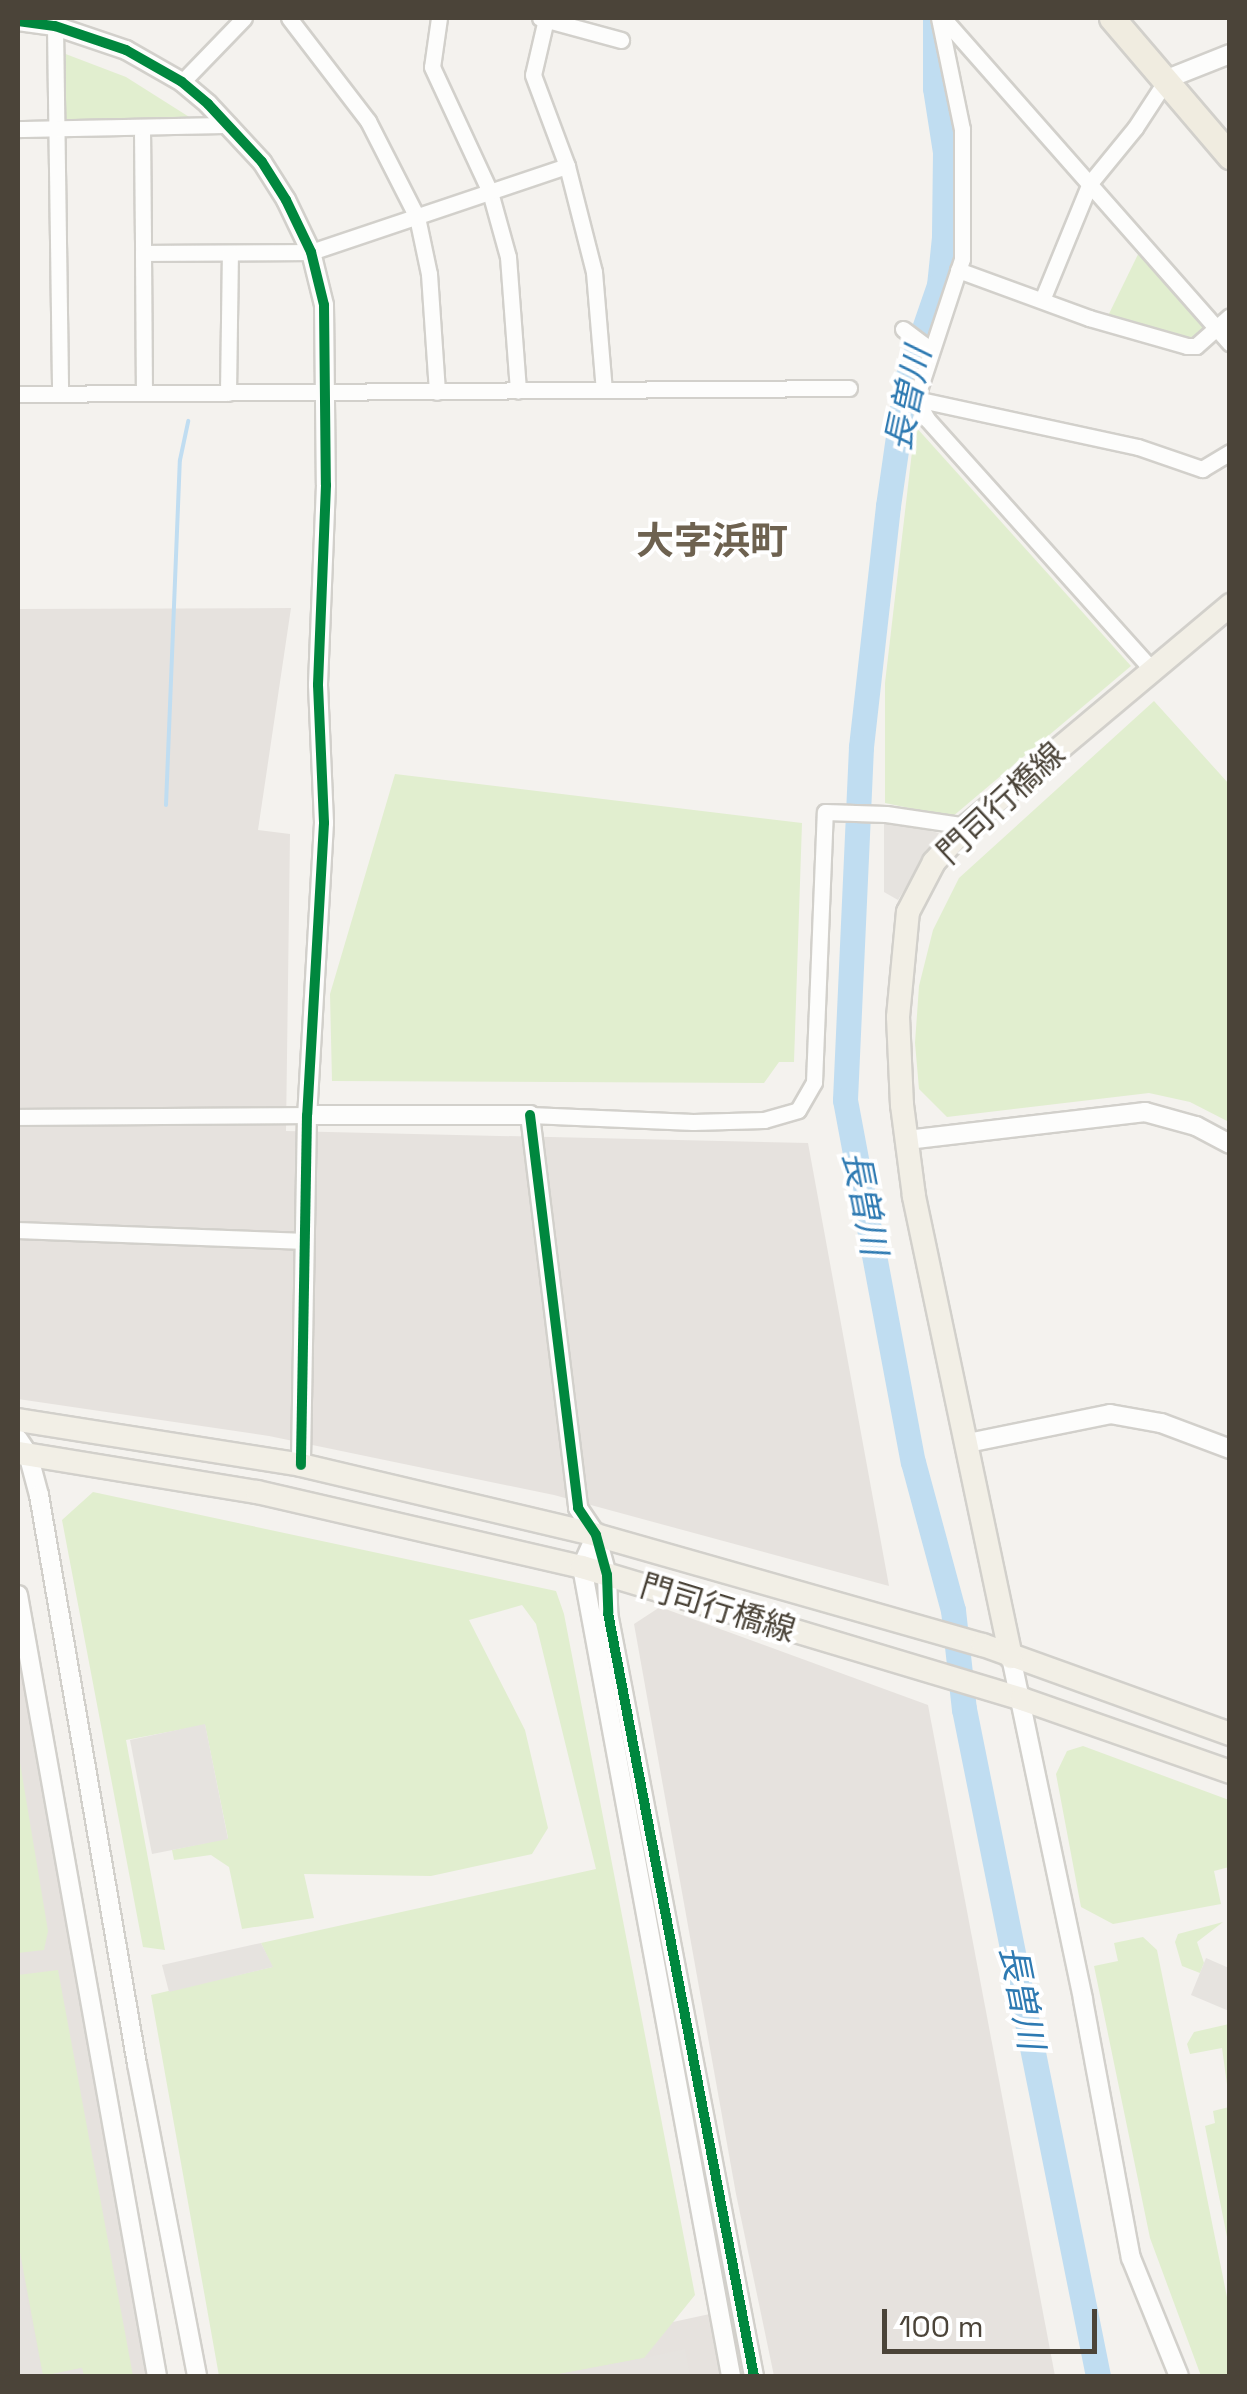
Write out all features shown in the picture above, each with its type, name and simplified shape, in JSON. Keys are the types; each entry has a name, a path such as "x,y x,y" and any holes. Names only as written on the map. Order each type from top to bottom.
{"highway":[{"path":"1112,18 1173,75"},
{"path":"1129,18 1228,147"}],"main road":[{"name":"門司行橋線","path":"1011,1657 906,1140 898,1018 908,912 934,862 967,826 1230,605"},
{"name":"門司行橋線","path":"18,1420 300,1466 596,1536 833,1599 1230,1734"},
{"name":"門司行橋線","path":"21,1449 257,1492 607,1574 1022,1699 1230,1772"}],"street":[{"path":"182,82 244,18"},
{"path":"289,18 368,121 416,217 429,274 437,392"},
{"path":"439,18 432,66 490,192 508,257 518,391"},
{"path":"604,390 594,272 567,166 533,74 543,18 620,40"},
{"path":"941,18 1230,343"},
{"path":"941,18 962,129 964,224 958,270 927,347 916,399 926,419 1152,670"},
{"path":"18,21 55,26 126,50 182,82 230,125 286,200 312,252 324,305 328,392 318,685 324,823 307,1115 300,1466"},
{"path":"55,26 60,394"},
{"path":"1042,300 1090,182 1136,128 1173,75 1230,54"},
{"path":"18,128 230,125"},
{"path":"142,128 144,394"},
{"path":"143,252 312,252 567,166"},
{"path":"228,393 230,254"},
{"path":"958,270 1188,346 1196,346 1230,316"},
{"path":"903,329 927,347"},
{"path":"18,394 850,388"},
{"path":"916,399 1138,447 1202,468 1230,452"},
{"path":"18,1117 530,1115 710,1122 764,1120 798,1110 814,1082 825,812 886,814 967,826"},
{"path":"906,1140 1145,1112 1196,1126 1230,1144"},
{"path":"530,1115 578,1508 596,1536 607,1574 608,1612 754,2376"},
{"path":"18,1230 304,1241"},
{"path":"968,1443 1110,1414 1161,1424 1230,1449"},
{"path":"21,1449 197,2376"},
{"path":"596,1536 582,1568 731,2376"},
{"path":"18,1595 157,2376"},
{"path":"1011,1657 1130,2258 1179,2376"}],"shaded area":[{"path":"291,608 258,830 290,834 286,1131 808,1143 889,1586 554,1495 269,1436 18,1399 18,609"},
{"path":"884,820 939,833 898,900 884,892"},
{"path":"18,1595 157,2376 18,2376"},
{"path":"660,1607 928,1705 1055,2376 774,2376 736,2194 634,1624"},
{"path":"205,1724 228,1839 152,1854 130,1740"},
{"path":"261,1943 273,1967 169,1992 162,1965"},
{"path":"1206,1958 1229,1968 1229,2011 1191,1995"},
{"path":"18,2257 43,2376 18,2376"},
{"path":"719,2312 731,2376 424,2376"},
{"path":"685,2349 690,2376 549,2376 644,2358"},
{"path":"82,2368 84,2376 43,2376"}],"green space":[{"path":"63,53 126,77 194,120 59,133"},
{"path":"1144,242 1216,327 1196,346 1105,322"},
{"path":"915,426 1131,666 952,817 885,803 885,683"},
{"path":"1154,701 1229,784 1229,1122 1190,1102 1149,1093 947,1117 919,1089 915,1043 919,986 933,930 959,878"},
{"path":"395,774 802,823 794,1062 779,1062 764,1083 332,1081 330,994"},
{"path":"93,1492 556,1591 564,1614 695,2295 644,2358 549,2376 219,2376 151,1995 272,1967 261,1943 596,1869 536,1624 522,1605 469,1620 525,1730 548,1828 532,1854 431,1876 304,1874 314,1918 242,1929 229,1867 211,1855 174,1860 172,1850 228,1838 205,1725 126,1740 165,1950 143,1947 62,1520"},
{"path":"1083,1746 1229,1800 1229,1867 1214,1871 1221,1904 1113,1924 1081,1907 1056,1774 1067,1751"},
{"path":"18,1751 48,1931 44,1950 18,1953"},
{"path":"1223,1922 1197,1942 1204,1963 1200,1973 1182,1966 1175,1942 1178,1934"},
{"path":"1143,1937 1157,1950 1229,2307 1229,2376 1201,2376 1150,2238 1094,1966 1118,1961 1114,1943"},
{"path":"58,1970 133,2376 84,2376 81,2368 43,2376 18,2242 18,1975"},
{"path":"1230,2024 1229,2099 1222,2048 1190,2054 1187,2044 1194,2032"},
{"path":"1230,2107 1229,2247 1205,2126 1215,2123 1213,2111"}],"waterway":[{"name":"長曽川","path":"935,18 935,88 945,152 944,237 939,285 906,381 888,506 861,747 845,1100 913,1462 953,1610 964,1709 1098,2376"},
{"path":"166,805 180,460 188,421"}],"cycle path":[{"path":"18,21 55,26 126,50 182,82 208,104 262,162 286,200 311,252 324,305 326,485 318,685 324,823 307,1115 301,1465"},
{"path":"530,1115 578,1508 596,1535 607,1575 608,1613 754,2376"}],"district":[{"name":"大字浜町","path":"712,542"}]}
